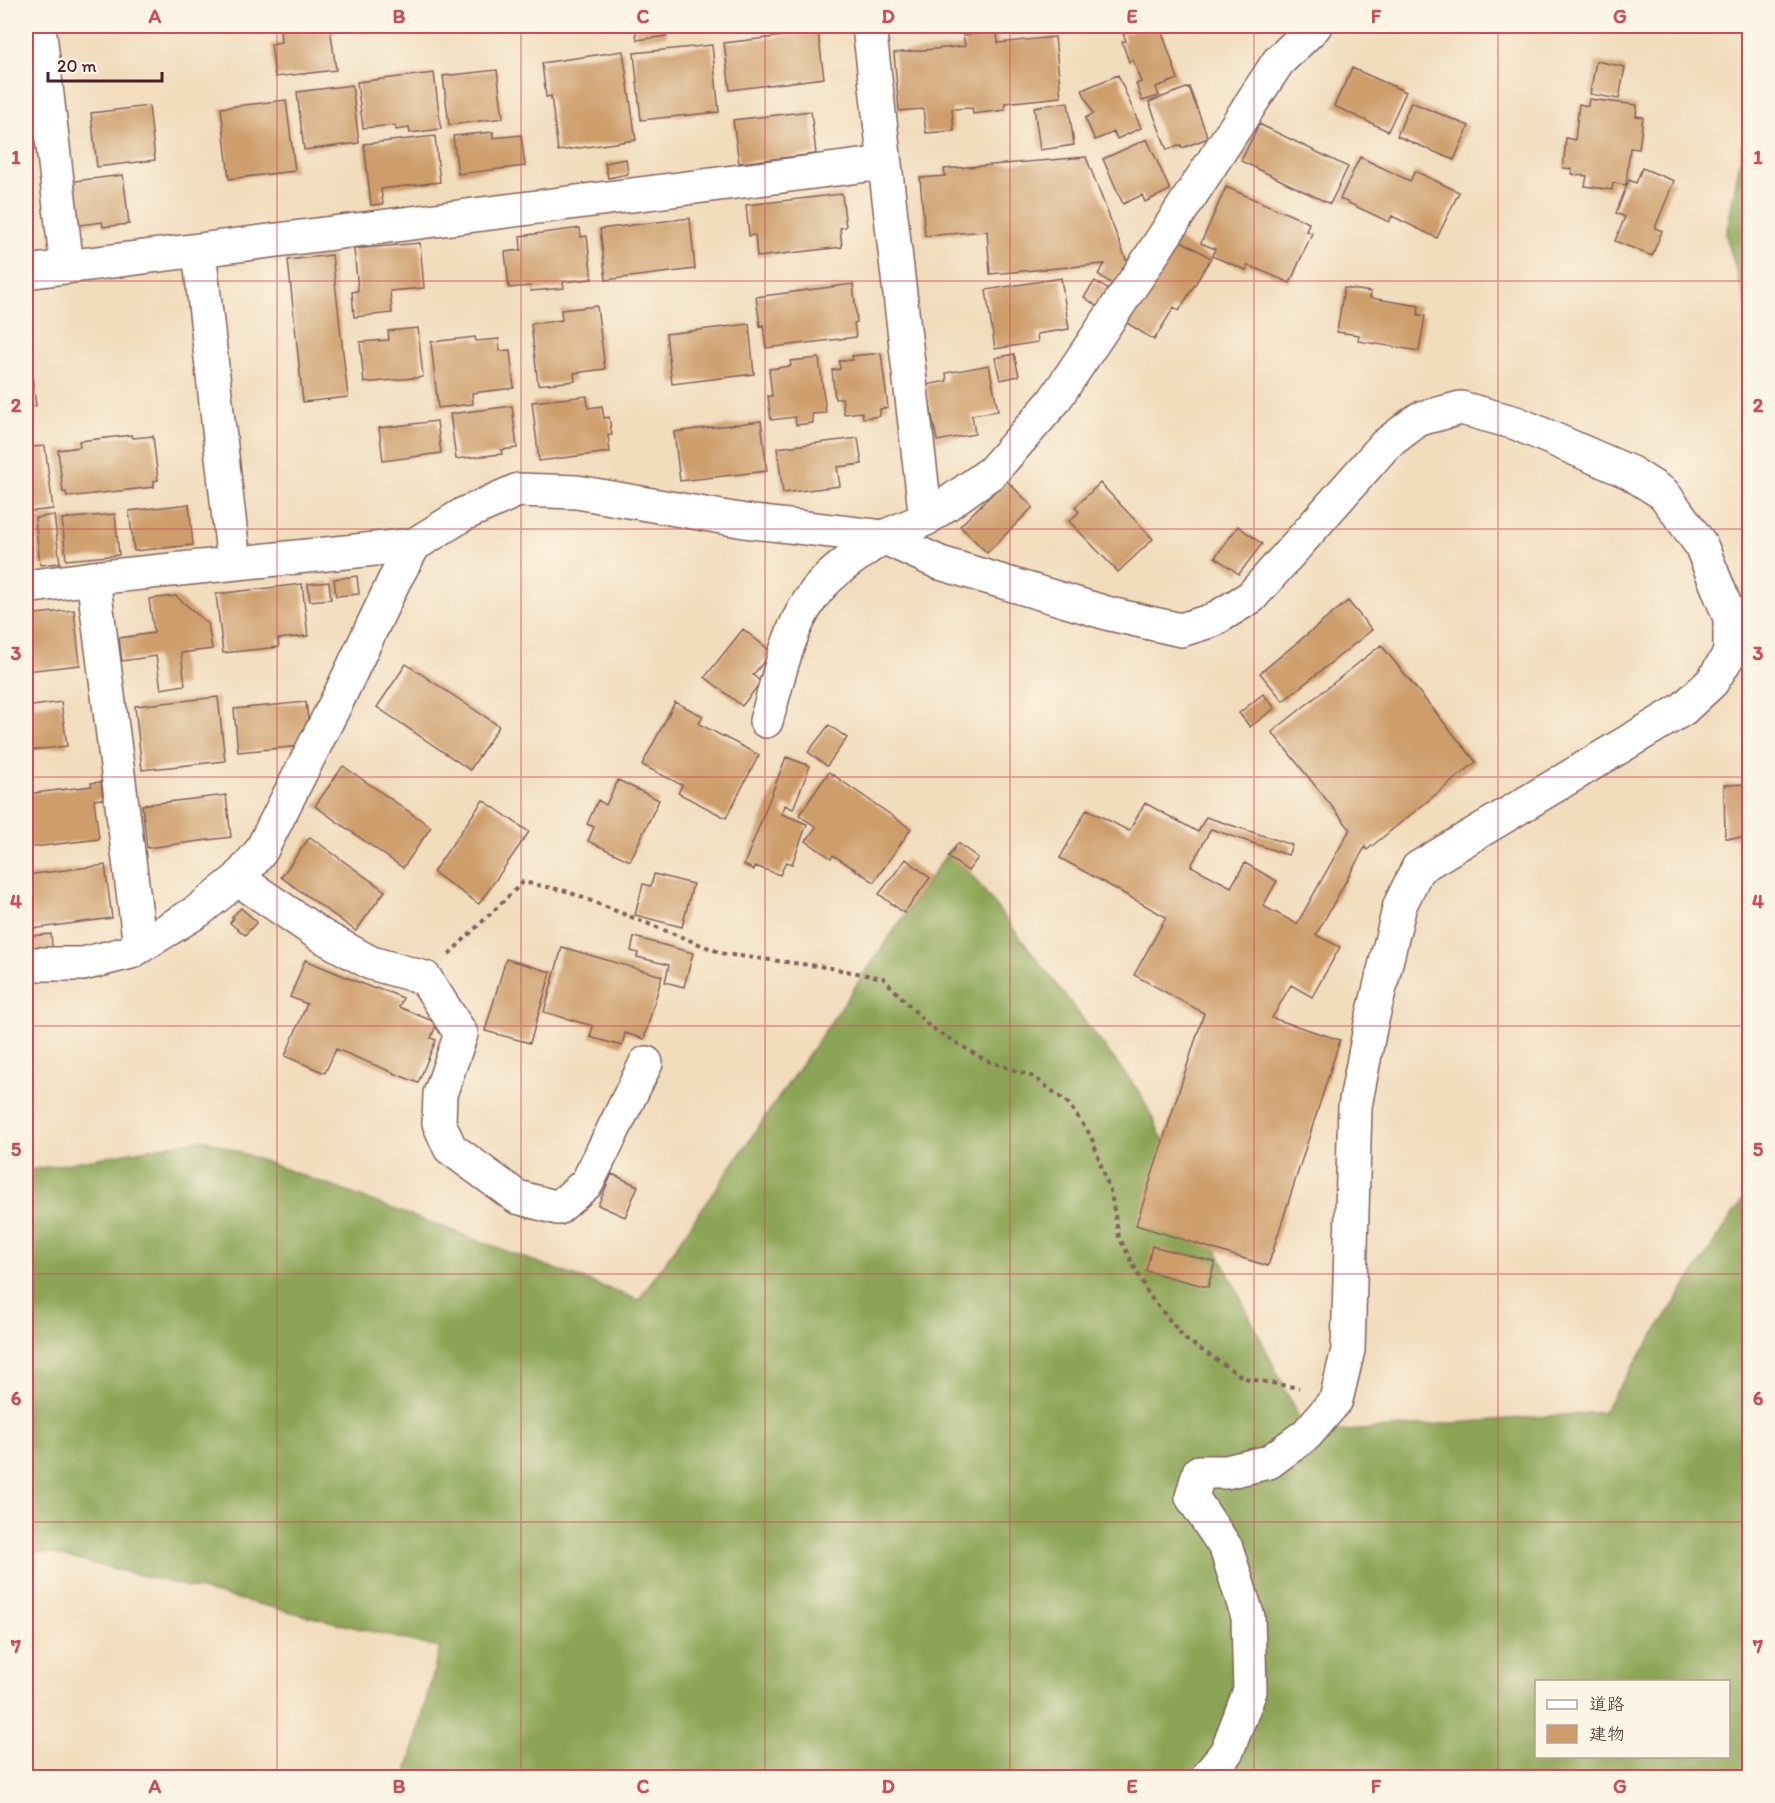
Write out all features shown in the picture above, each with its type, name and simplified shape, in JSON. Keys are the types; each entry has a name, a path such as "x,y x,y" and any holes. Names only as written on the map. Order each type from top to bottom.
{"street":[{"path":"39,26 67,267"},
{"path":"869,26 926,519"},
{"path":"766,721 792,635 810,599 838,569 883,537 926,519 992,472 1053,402 1278,62 1315,26"},
{"path":"26,272 884,163"},
{"path":"199,251 234,564"},
{"path":"26,587 414,545 464,514 518,490 577,492 745,520 883,537 940,564 1110,614 1181,630 1213,620 1251,597 1386,445 1419,419 1461,408 1516,423 1630,473 1664,494 1701,544 1730,618 1730,653 1712,682 1683,709 1418,868 1400,905 1370,1028 1355,1106 1348,1350 1336,1400 1307,1434 1269,1462 1226,1472 1199,1472 1192,1497 1226,1548 1248,1617 1250,1691 1227,1751 1207,1778"},
{"path":"26,964 83,964 131,952 198,911 238,879 261,852 338,699 394,580 414,545"},
{"path":"93,578 140,946"},
{"path":"238,879 322,936 372,963 425,978 461,1034 440,1094 439,1123 450,1148 517,1197 558,1208 587,1183 646,1063"}],"path":[{"path":"425,978 523,882 566,891 724,954 825,967 883,978 930,1027 985,1060 1034,1077 1068,1103 1091,1136 1111,1194 1119,1237 1149,1295 1185,1339 1244,1378 1311,1390 1336,1400"}],"green space":[{"path":"1749,112 1749,313 1726,236"},
{"path":"951,848 1140,1093 1307,1434 1603,1412 1749,1190 1749,1777 406,1777 440,1648 53,1554 26,1551 26,1171 204,1139 639,1300"}],"building":[{"path":"280,26 330,26 336,70 275,77 271,44 281,42"},
{"path":"635,26 666,26 667,36 637,40"},
{"path":"1149,26 1160,26 1178,79 1156,87 1159,96 1142,101 1136,84 1141,82 1133,60 1129,62 1122,42 1126,41 1123,34"},
{"path":"818,32 824,78 730,90 724,43"},
{"path":"997,32 998,43 1055,37 1061,97 1005,103 1005,110 973,114 972,108 952,109 954,131 926,133 923,109 899,111 894,53 965,46 963,35"},
{"path":"712,45 719,112 641,120 634,53"},
{"path":"623,51 636,140 558,151 551,96 546,97 542,63"},
{"path":"1596,61 1625,67 1619,99 1590,94"},
{"path":"1352,68 1406,92 1388,131 1334,106"},
{"path":"497,70 503,118 449,125 443,76"},
{"path":"434,73 441,129 410,133 409,128 396,130 395,125 363,128 357,82"},
{"path":"1118,75 1141,128 1117,139 1114,132 1095,140 1085,118 1093,114 1082,90"},
{"path":"352,85 359,143 304,150 297,92"},
{"path":"1189,87 1208,138 1182,148 1181,145 1167,150 1149,102"},
{"path":"1589,99 1637,105 1636,116 1643,117 1639,149 1630,148 1626,185 1613,183 1612,190 1585,186 1587,176 1572,174 1572,169 1563,168 1566,138 1575,140 1579,104 1588,106"},
{"path":"286,100 295,171 229,179 221,108"},
{"path":"1068,102 1074,145 1040,150 1034,107"},
{"path":"1411,102 1469,126 1454,160 1397,136"},
{"path":"149,106 155,160 97,167 91,113"},
{"path":"811,111 816,154 739,163 733,120"},
{"path":"1259,124 1348,167 1330,204 1241,161"},
{"path":"493,132 493,138 521,135 525,166 458,174 453,136"},
{"path":"435,136 440,182 381,189 383,204 371,205 364,144"},
{"path":"1147,139 1170,190 1145,202 1142,195 1123,204 1103,159"},
{"path":"1086,157 1127,262 1112,284 1098,274 1105,264 990,274 987,231 925,236 920,178 945,176 944,169"},
{"path":"1360,157 1410,181 1415,171 1459,192 1437,238 1392,216 1389,222 1340,199"},
{"path":"626,159 628,174 608,178 605,163"},
{"path":"1642,168 1674,181 1655,228 1662,231 1652,256 1615,241 1625,217 1616,213 1629,180 1636,183"},
{"path":"123,175 129,224 103,227 102,222 72,226 67,182"},
{"path":"1226,187 1309,223 1306,231 1312,233 1290,283 1248,265 1246,270 1212,256 1215,249 1201,243"},
{"path":"842,194 846,227 840,228 842,247 757,257 755,235 749,236 746,205"},
{"path":"690,218 695,269 606,280 600,229"},
{"path":"580,228 581,237 587,236 592,279 563,282 564,288 531,291 530,286 509,288 505,252 521,250 520,236"},
{"path":"1178,239 1211,258 1179,311 1174,307 1154,340 1127,323"},
{"path":"420,243 424,288 390,291 392,313 354,317 352,292 358,291 354,249"},
{"path":"332,255 348,397 303,402 288,260"},
{"path":"1061,278 1069,329 1037,334 1038,342 995,349 986,290"},
{"path":"1095,281 1110,291 1098,307 1084,297"},
{"path":"853,284 857,322 854,323 856,337 766,348 756,297"},
{"path":"1344,288 1371,292 1370,298 1419,306 1418,315 1425,316 1419,351 1358,341 1359,335 1337,332"},
{"path":"597,306 605,369 574,373 575,381 538,385 531,324 562,320 561,310"},
{"path":"749,324 754,374 672,384 666,334"},
{"path":"418,328 423,377 364,383 360,342 389,340 388,331"},
{"path":"475,337 476,341 499,339 500,351 510,350 514,388 472,393 473,404 438,408 431,342"},
{"path":"881,353 888,408 880,409 880,416 863,418 862,412 844,414 842,398 835,399 832,370 840,369 839,361 853,360 852,356"},
{"path":"1014,354 1019,376 1000,380 995,358"},
{"path":"819,358 826,413 812,414 813,423 796,425 795,417 771,420 768,396 772,396 769,369 791,366 790,361"},
{"path":"26,361 30,361 36,406 26,408"},
{"path":"989,365 998,411 972,415 975,434 937,441 926,385 947,381 946,373"},
{"path":"587,396 588,408 602,406 604,418 609,417 612,435 608,435 610,452 539,461 532,402"},
{"path":"512,406 517,448 501,450 502,454 456,459 450,414"},
{"path":"437,421 441,453 383,461 379,428"},
{"path":"761,421 767,471 680,481 674,432"},
{"path":"132,435 133,438 153,436 158,480 154,481 154,487 67,497 66,492 63,492 58,450 80,447 79,441"},
{"path":"858,438 862,464 837,467 840,486 783,493 777,448"},
{"path":"26,444 32,444 32,447 45,446 53,509 26,512"},
{"path":"1006,480 1033,507 987,553 960,526"},
{"path":"1100,483 1153,539 1118,572 1069,521 1079,512 1075,507"},
{"path":"189,504 193,545 134,551 129,511"},
{"path":"115,514 119,555 66,560 62,519"},
{"path":"54,515 60,563 40,565 35,518"},
{"path":"1238,526 1262,544 1239,574 1215,557"},
{"path":"357,576 359,594 336,596 334,579"},
{"path":"329,582 331,599 310,601 308,584"},
{"path":"302,584 308,636 278,639 279,647 223,653 216,594"},
{"path":"176,596 208,624 212,649 181,653 185,685 161,689 156,656 122,661 119,638 154,633 149,599"},
{"path":"1348,601 1372,630 1283,701 1260,673"},
{"path":"74,610 80,665 26,671 26,615"},
{"path":"743,629 772,652 753,675 761,682 742,706 705,677"},
{"path":"1381,645 1476,762 1367,850 1365,847 1316,935 1340,947 1312,997 1291,985 1272,1018 1340,1040 1268,1266 1136,1225 1204,1013 1134,975 1166,917 1060,858 1087,809 1129,831 1145,803 1198,832 1206,817 1292,845 1288,855 1211,829 1191,866 1231,887 1245,863 1277,881 1263,906 1297,924 1350,829 1272,732"},
{"path":"406,664 499,726 470,770 377,707"},
{"path":"1263,694 1275,708 1250,727 1239,713"},
{"path":"218,697 225,761 142,770 135,706"},
{"path":"61,702 67,746 26,751 26,707"},
{"path":"306,702 311,745 238,752 234,709"},
{"path":"675,702 703,716 699,724 759,755 726,818 678,793 682,785 642,765"},
{"path":"829,725 847,738 827,766 808,752"},
{"path":"786,757 810,766 793,809 785,805 782,814 807,824 792,864 786,862 780,875 755,866 754,870 744,865"},
{"path":"343,766 431,827 403,868 315,806"},
{"path":"829,772 911,829 874,882 833,855 831,858 806,841 816,827 799,815"},
{"path":"618,780 659,800 630,861 588,841 594,827 587,824 598,800 606,805"},
{"path":"101,782 103,799 94,800 99,839 26,848 26,794 92,786 91,783"},
{"path":"1750,784 1750,838 1725,838 1724,785"},
{"path":"226,795 231,837 147,848 142,805"},
{"path":"483,800 529,832 479,904 433,872"},
{"path":"310,837 385,891 356,931 281,877"},
{"path":"958,843 978,858 968,871 948,857"},
{"path":"906,859 930,878 904,913 879,894"},
{"path":"105,865 112,918 32,929 26,875"},
{"path":"654,874 693,884 682,927 635,915 643,884 651,886"},
{"path":"241,908 257,922 245,935 230,923 234,918 232,917"},
{"path":"51,934 53,957 33,959 31,936"},
{"path":"634,937 693,953 684,987 665,982 669,965 637,957 638,953 631,951"},
{"path":"562,947 662,976 644,1039 625,1033 622,1046 590,1037 593,1026 544,1012"},
{"path":"506,959 551,972 530,1043 485,1031"},
{"path":"305,960 403,998 399,1007 437,1023 431,1038 436,1040 418,1083 336,1049 325,1073 285,1056 307,1004 290,997"},
{"path":"612,1174 638,1186 625,1217 598,1205"},
{"path":"1152,1246 1215,1262 1208,1287 1146,1271"}]}
